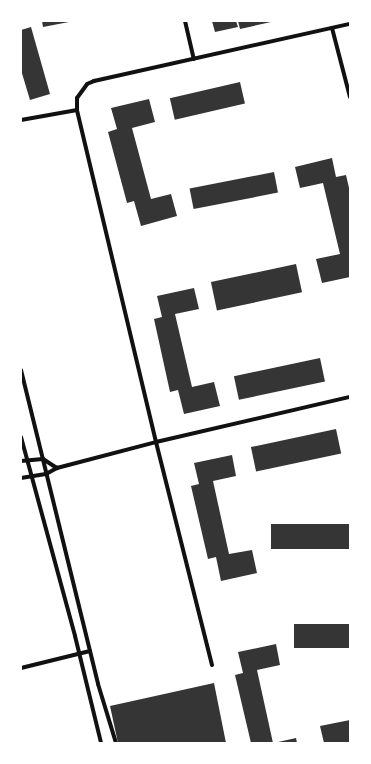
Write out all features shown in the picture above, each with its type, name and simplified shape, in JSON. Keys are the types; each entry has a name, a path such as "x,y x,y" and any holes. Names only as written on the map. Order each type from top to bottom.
{"street":[{"path":"184,21 194,59"},
{"path":"212,665 156,442 77,110 77,98 87,84 350,24"},
{"path":"332,28 350,97"},
{"path":"21,120 77,110"},
{"path":"21,370 90,651 116,743"},
{"path":"21,478 46,474 57,468 156,442 350,397"},
{"path":"21,437 79,654 100,743"},
{"path":"21,461 43,459 57,468"},
{"path":"21,668 90,651"}],"building":[{"path":"42,21 69,21 69,22 43,27"},
{"path":"212,21 236,21 238,27 215,32"},
{"path":"238,21 270,21 271,22 240,29"},
{"path":"31,27 50,94 30,100 21,70 21,30"},
{"path":"240,82 245,103 175,120 170,98"},
{"path":"149,99 155,122 132,128 151,199 171,194 177,216 141,226 134,201 127,203 108,132 117,129 111,108"},
{"path":"332,158 336,177 346,175 350,192 350,277 322,283 316,259 340,254 323,183 300,188 295,167"},
{"path":"274,172 278,193 194,209 190,188"},
{"path":"296,264 302,292 217,310 211,282"},
{"path":"194,288 199,309 175,314 192,387 214,382 220,406 184,414 178,390 170,392 154,319 162,317 157,296"},
{"path":"320,358 325,381 239,400 234,376"},
{"path":"336,429 341,453 256,472 251,447"},
{"path":"232,455 236,476 213,481 229,554 252,550 257,573 221,581 216,557 208,559 191,486 199,484 194,463"},
{"path":"271,524 350,524 350,549 271,549"},
{"path":"294,624 350,624 350,648 294,648"},
{"path":"276,644 280,665 257,670 273,743 251,743 235,675 243,673 238,652"},
{"path":"214,683 226,743 118,743 110,706"},
{"path":"350,720 350,743 324,743 320,726"},
{"path":"296,738 297,743 278,743 278,742"}]}
